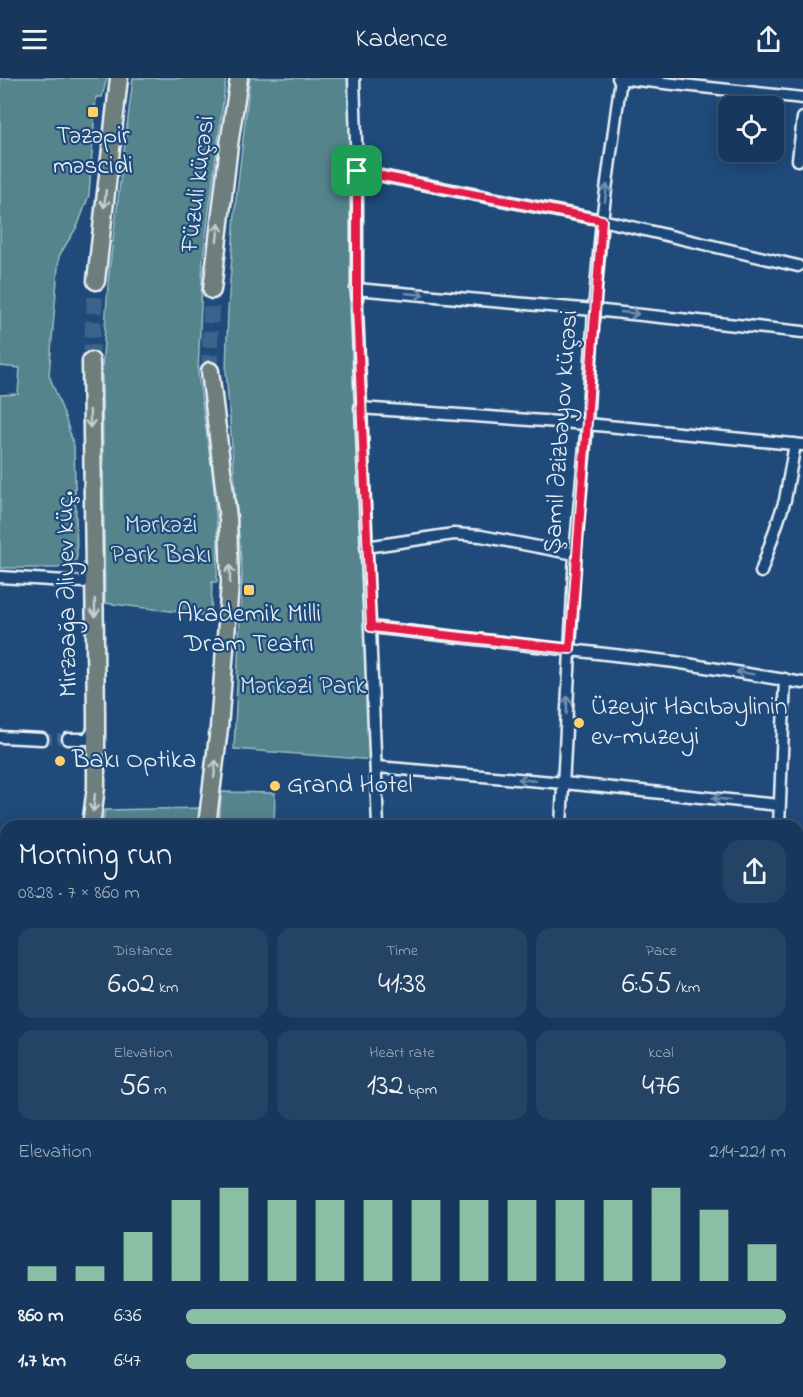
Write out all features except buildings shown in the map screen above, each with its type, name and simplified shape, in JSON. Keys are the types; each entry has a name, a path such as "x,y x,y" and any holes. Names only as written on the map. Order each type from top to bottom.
{"main road":[{"path":"96,281 119,78"},
{"name":"Füzuli küçəsi","path":"212,290 238,80"},
{"name":"Mirzəağa Əliyev küç.","path":"90,361 96,714 96,787 92,820"},
{"path":"208,820 219,728 230,583 228,519 210,371"}],"street":[{"path":"354,78 357,171 356,289 378,820"},
{"path":"619,78 803,98"},
{"name":"Şamil Əzizbəyov küçəsi","path":"561,820 575,554 602,220 619,78"},
{"path":"798,159 803,118"},
{"path":"357,171 602,220 798,266"},
{"path":"356,289 594,310 803,332"},
{"path":"360,408 587,424 799,444 761,572"},
{"path":"366,548 454,534 481,536 575,554"},
{"path":"0,577 87,581 91,576 94,549"},
{"path":"371,627 675,662 803,683"},
{"path":"779,820 785,679"},
{"path":"68,740 89,738 96,714"},
{"path":"0,737 42,739"},
{"path":"377,767 779,805"}],"green space":[{"path":"0,78 107,78 102,97 96,97 89,195 78,225 59,256 49,375 74,446 77,556 76,560 58,568 0,568 0,395 18,394 20,368 0,366"},
{"name":"Mərkəzi Park Bakı","path":"133,78 226,78 203,259 198,373 213,478 218,541 217,582 212,582 211,616 105,603 102,369 109,272"},
{"name":"Mərkəzi Park","path":"250,78 351,78 373,760 234,749 242,574 226,371 236,200"},
{"path":"222,792 275,793 274,820 219,820"},
{"path":"201,808 199,820 103,820 105,810"}],"tunnel":[{"path":"91,361 96,281"},
{"path":"210,371 212,290"},
{"path":"42,739 68,739"}],"place":[{"name":"Təzəpir məscidi","path":"93,112"},
{"name":"Akademik Milli Dram Teatrı","path":"249,590"},
{"name":"Üzeyir Hacıbəylinin ev-muzeyi","path":"579,723"},
{"name":"Bakı Optika","path":"60,761"},
{"name":"Grand Hotel","path":"275,786"}],"route":[{"path":"357,171 602,220 575,554 570,649 371,627 356,289 357,171"}]}
